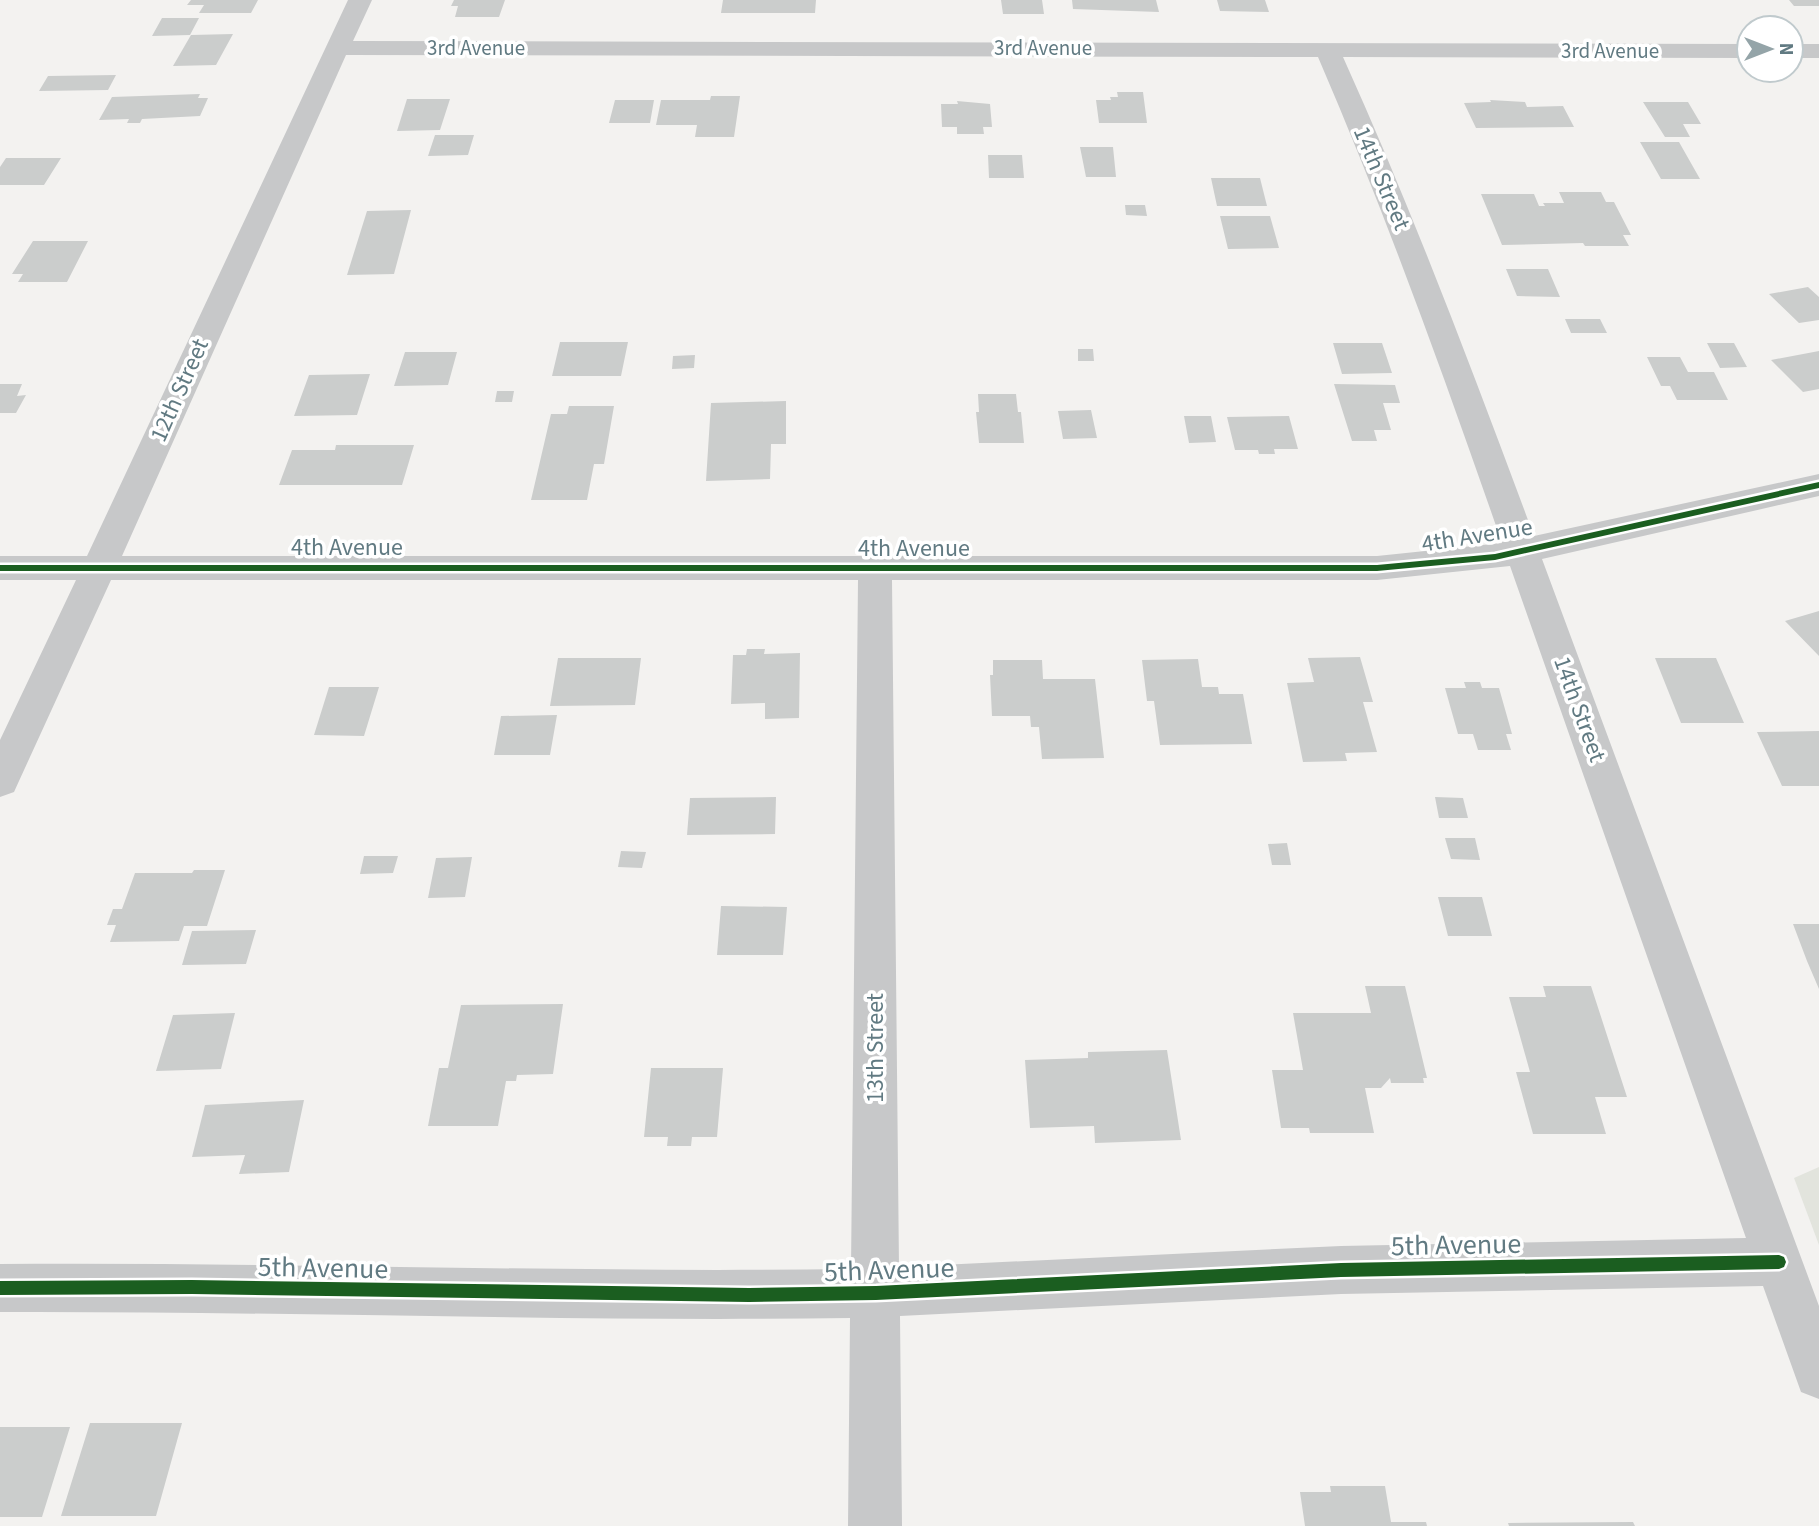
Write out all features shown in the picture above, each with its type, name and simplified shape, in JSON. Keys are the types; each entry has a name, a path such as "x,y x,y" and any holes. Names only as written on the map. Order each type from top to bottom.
{"street":[{"name":"12th Street","path":"0,781 360,0"},
{"name":"3rd Avenue","path":"337,48 1735,51"},
{"name":"14th Street","path":"1327,50 1419,270 1819,1374"},
{"name":"4th Avenue","path":"0,568 1377,568 1453,562 1523,551 1819,485"},
{"name":"13th Street","path":"875,569 875,1526"},
{"name":"5th Avenue","path":"0,1288 192,1287 749,1295 876,1293 1341,1270 1779,1262"}],"shaded area":[{"path":"1819,1167 1819,1245 1794,1178"}],"building":[{"path":"191,0 258,0 251,13 199,13 204,5 187,5"},
{"path":"454,0 505,0 499,17 455,17 458,6 451,6"},
{"path":"723,0 816,0 815,13 721,13"},
{"path":"1001,0 1042,0 1044,14 1003,14"},
{"path":"1072,0 1156,0 1159,12 1073,9"},
{"path":"1217,0 1265,0 1269,12 1220,11"},
{"path":"1789,0 1819,0 1819,6 1794,6"},
{"path":"162,18 199,18 190,35 152,36"},
{"path":"233,34 216,65 173,66 191,35"},
{"path":"116,75 108,90 39,91 48,76"},
{"path":"1117,92 1143,92 1147,123 1099,123 1096,100 1111,100 1110,97 1118,97"},
{"path":"200,94 198,98 208,98 200,116 142,119 140,123 127,123 129,119 99,120 112,97"},
{"path":"711,96 740,96 734,137 695,137 697,125 656,125 661,100 710,100"},
{"path":"407,99 450,99 440,130 397,131"},
{"path":"615,100 654,100 650,123 609,123"},
{"path":"1490,100 1525,102 1527,107 1563,106 1574,127 1476,128 1464,103 1491,102"},
{"path":"957,101 990,104 992,127 983,127 984,134 957,134 957,127 942,127 941,104 958,104"},
{"path":"1643,102 1688,102 1701,124 1683,124 1690,137 1665,137"},
{"path":"435,135 474,135 468,155 428,156"},
{"path":"1640,142 1679,142 1700,179 1661,179"},
{"path":"1080,147 1113,147 1116,177 1086,177"},
{"path":"988,155 1022,155 1024,178 989,178"},
{"path":"6,158 61,158 44,185 0,185 0,167"},
{"path":"1211,178 1260,178 1267,206 1217,206"},
{"path":"1559,192 1601,192 1606,202 1614,202 1631,235 1623,235 1629,246 1585,246 1583,243 1502,245 1481,194 1534,194 1539,206 1545,206 1543,203 1564,203"},
{"path":"1125,205 1145,205 1147,216 1126,215"},
{"path":"411,210 394,274 347,275 367,211"},
{"path":"1220,216 1270,216 1279,248 1228,249"},
{"path":"33,241 88,241 67,282 18,282 23,274 12,274"},
{"path":"1506,269 1548,269 1560,297 1517,296"},
{"path":"1808,287 1819,297 1819,320 1799,323 1769,294"},
{"path":"1565,319 1600,319 1607,333 1571,333"},
{"path":"560,342 628,342 621,376 552,376"},
{"path":"1333,343 1382,343 1392,373 1342,374"},
{"path":"1707,343 1734,343 1747,367 1720,368"},
{"path":"1078,349 1093,349 1094,361 1078,361"},
{"path":"1819,351 1819,389 1803,392 1771,360"},
{"path":"405,352 457,352 448,385 394,386"},
{"path":"695,355 694,368 672,369 673,356"},
{"path":"1647,357 1680,357 1688,372 1714,372 1728,400 1677,400 1670,386 1661,386"},
{"path":"370,374 357,415 294,416 309,375"},
{"path":"0,384 22,384 17,396 26,395 16,413 0,413"},
{"path":"1334,384 1395,385 1400,403 1383,403 1391,430 1374,430 1377,441 1352,441"},
{"path":"497,391 514,391 512,402 495,402"},
{"path":"978,394 1016,394 1024,443 979,443 976,412 979,412"},
{"path":"786,401 786,444 771,444 770,479 706,481 711,403"},
{"path":"569,406 614,406 604,464 594,464 587,500 531,500 551,414 567,414"},
{"path":"1091,410 1097,438 1063,439 1058,411"},
{"path":"1184,416 1211,416 1216,442 1189,443"},
{"path":"1289,416 1298,449 1274,449 1275,454 1259,454 1258,450 1235,450 1227,417"},
{"path":"336,445 414,445 402,485 279,485 292,450 335,450"},
{"path":"1819,611 1819,656 1785,621"},
{"path":"747,649 765,649 764,654 800,653 799,718 765,719 765,703 731,704 733,655 746,655"},
{"path":"1360,657 1373,702 1363,702 1377,752 1345,753 1347,761 1303,762 1287,683 1314,682 1308,658"},
{"path":"558,658 641,658 635,705 550,706"},
{"path":"1655,658 1716,658 1744,723 1681,723"},
{"path":"1198,659 1202,687 1218,687 1219,694 1243,694 1252,744 1160,745 1154,701 1147,701 1142,660"},
{"path":"993,660 1042,660 1043,679 1095,679 1104,758 1042,759 1039,727 1031,727 1030,716 992,716 990,675 993,675"},
{"path":"1464,682 1480,682 1482,688 1499,688 1512,734 1506,734 1511,750 1478,750 1473,734 1458,734 1445,688 1466,688"},
{"path":"329,687 379,687 364,736 314,735"},
{"path":"557,715 550,755 494,755 501,716"},
{"path":"1819,731 1819,786 1782,786 1757,732"},
{"path":"776,797 775,834 687,835 690,798"},
{"path":"1435,797 1463,798 1468,818 1439,818"},
{"path":"1445,838 1475,838 1480,860 1451,859"},
{"path":"1287,843 1291,865 1272,865 1268,844"},
{"path":"621,851 646,852 642,868 618,867"},
{"path":"364,856 398,856 393,873 360,874"},
{"path":"472,857 465,897 428,898 436,858"},
{"path":"194,870 225,870 207,926 184,926 179,941 110,942 116,925 107,925 113,909 122,909 135,873 192,873"},
{"path":"1438,897 1482,897 1492,936 1448,936"},
{"path":"721,906 787,907 783,955 717,955"},
{"path":"1793,924 1819,924 1819,989 1807,961"},
{"path":"256,930 246,964 182,965 192,931"},
{"path":"1365,986 1405,986 1427,1078 1423,1078 1424,1083 1391,1083 1390,1078 1381,1088 1365,1088 1374,1133 1310,1133 1309,1128 1281,1128 1272,1070 1303,1070 1293,1013 1371,1013"},
{"path":"1543,986 1591,986 1627,1097 1595,1097 1606,1134 1533,1134 1516,1072 1530,1072 1509,997 1546,997"},
{"path":"563,1004 553,1074 517,1075 516,1081 506,1081 498,1126 428,1126 439,1068 448,1068 461,1005"},
{"path":"235,1013 221,1069 156,1071 173,1015"},
{"path":"1167,1050 1181,1140 1095,1143 1094,1126 1030,1128 1025,1060 1088,1058 1088,1052"},
{"path":"651,1068 723,1068 717,1137 692,1137 691,1146 667,1146 668,1137 644,1137"},
{"path":"304,1100 289,1172 239,1174 245,1155 192,1157 205,1105"},
{"path":"90,1423 182,1423 156,1516 61,1516"},
{"path":"0,1427 70,1427 42,1517 0,1517"},
{"path":"1330,1486 1385,1486 1391,1522 1426,1522 1427,1526 1305,1526 1300,1492 1331,1492"},
{"path":"1633,1522 1635,1526 1509,1526 1508,1523"}],"cycle path":[{"path":"0,568 1377,568 1495,557 1819,485"},
{"path":"0,1288 192,1287 749,1295 876,1293 1341,1270 1779,1262"}]}
